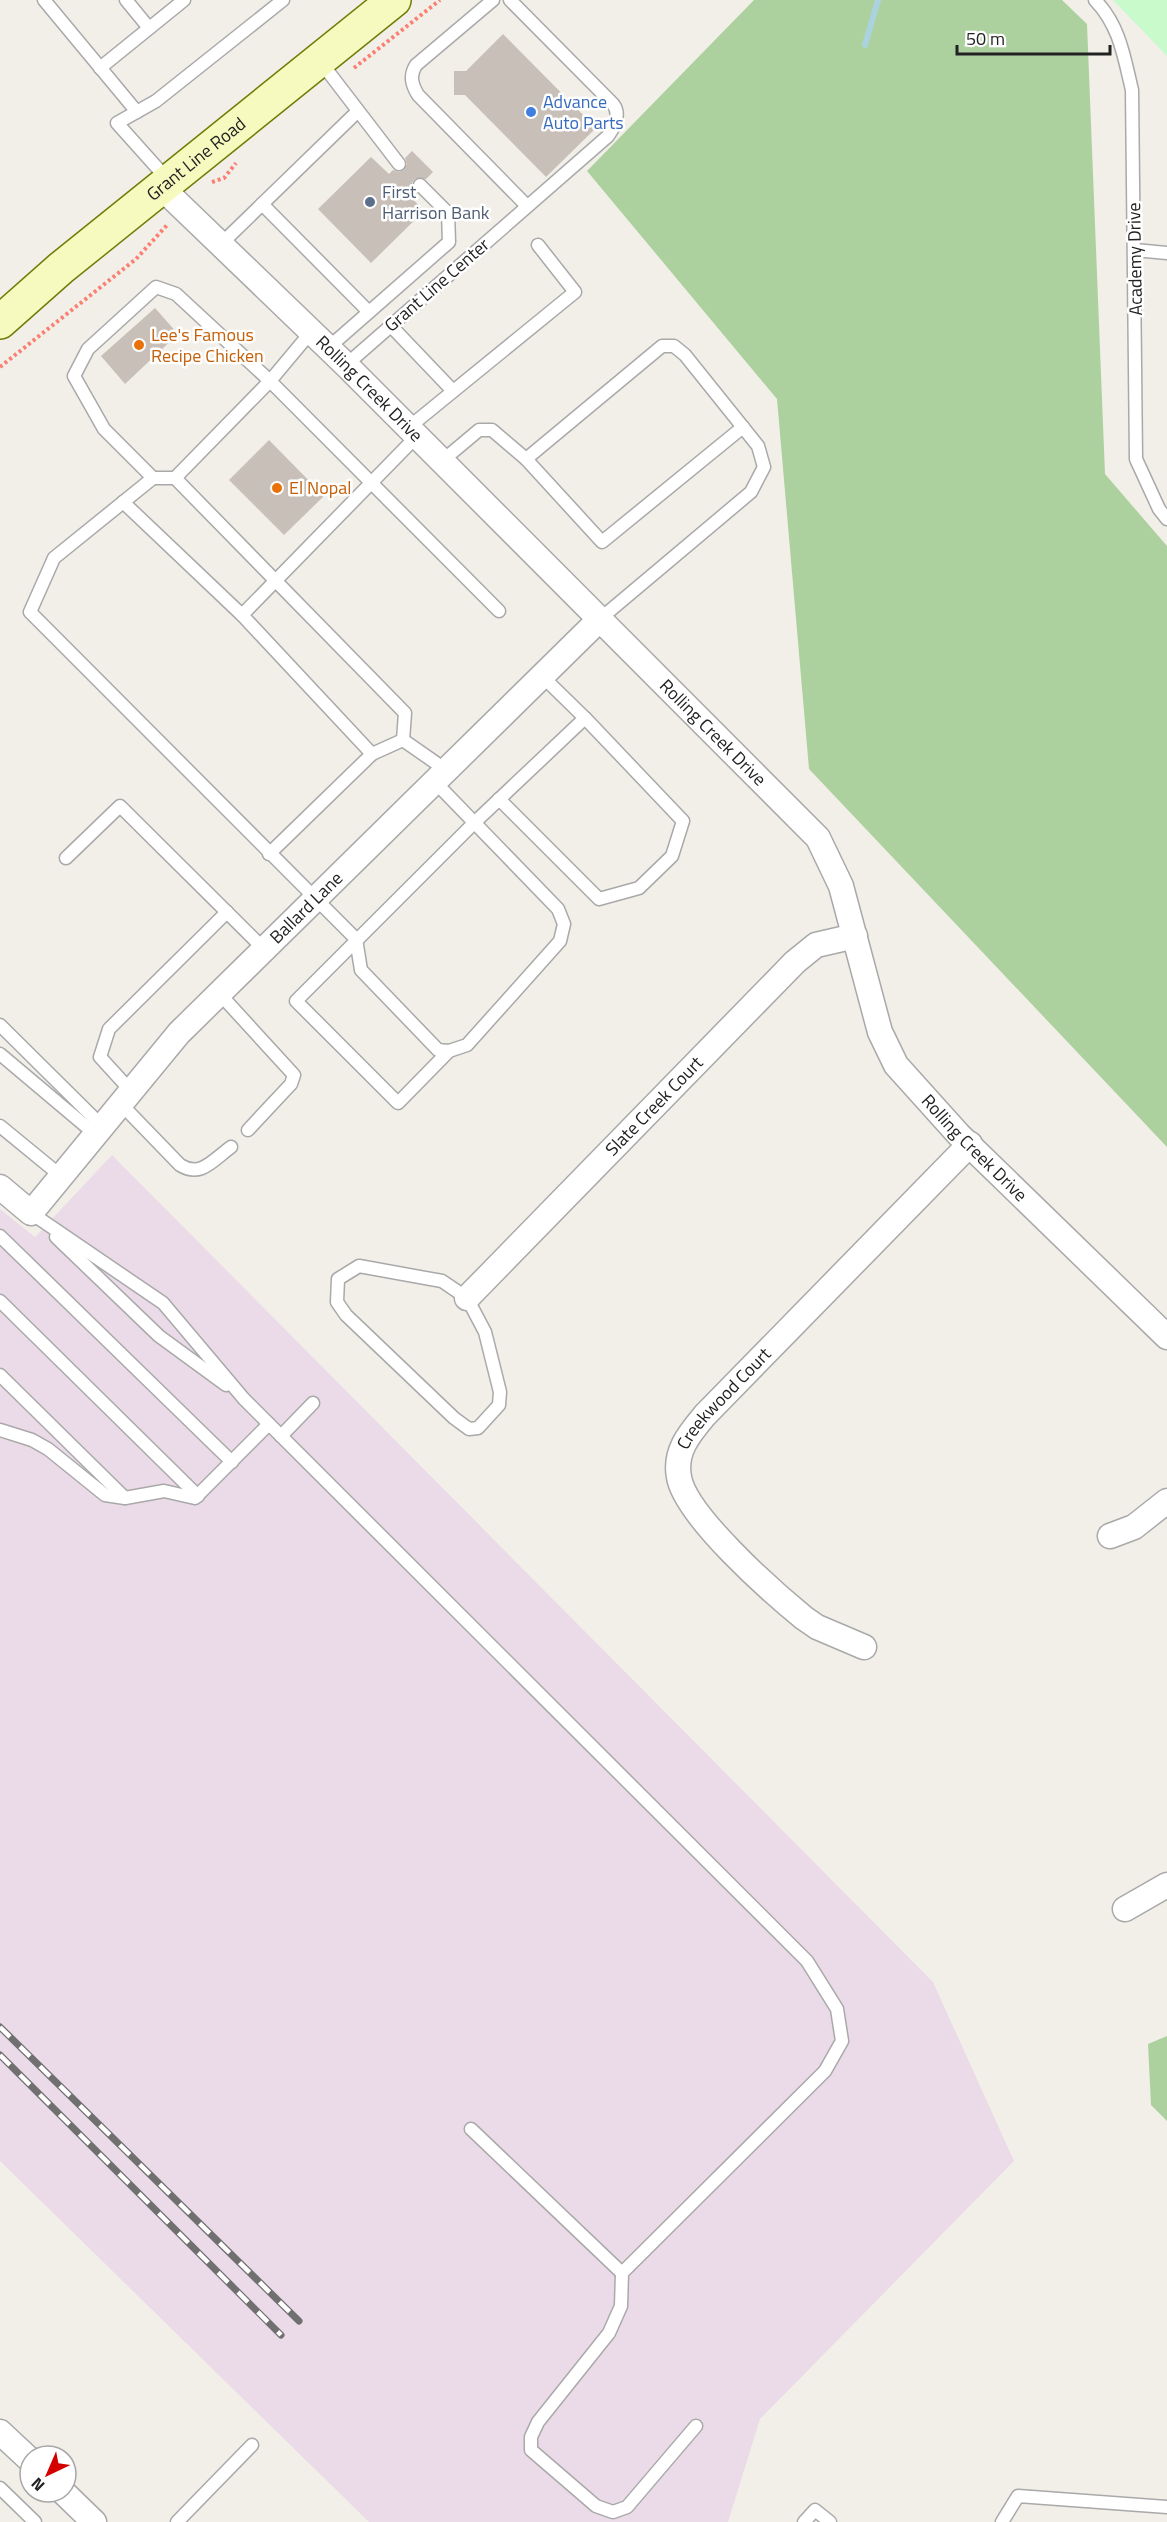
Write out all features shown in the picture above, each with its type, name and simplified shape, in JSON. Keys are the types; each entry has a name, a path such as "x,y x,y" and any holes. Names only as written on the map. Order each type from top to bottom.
{"main road":[{"name":"Grant Line Road","path":"0,322 61,268 171,193 327,70 394,0"}],"street":[{"name":"Rolling Creek Drive","path":"171,193 220,245 346,365 818,838 833,865 855,936 877,1022 889,1055 915,1089 1167,1337"},
{"name":"Ballard Lane","path":"31,1213 179,1033 600,619"},
{"name":"Slate Creek Court","path":"466,1298 795,962 816,945 855,936"},
{"name":"Creekwood Court","path":"864,1647 817,1627 804,1618 710,1528 685,1495 679,1478 678,1460 682,1444 705,1415 970,1144"},
{"path":"0,1187 31,1213"},
{"path":"1110,1536 1134,1527 1167,1501"},
{"path":"1125,1909 1167,1885"},
{"path":"0,2432 18,2449"},
{"path":"75,2504 94,2522"}],"lane":[{"path":"45,0 137,112"},
{"path":"126,0 150,28"},
{"path":"100,68 184,0"},
{"path":"171,193 117,123 156,101 283,0"},
{"path":"493,0 416,65 412,71 412,83 418,95 527,206"},
{"name":"Grant Line Center","path":"346,365 608,136 617,113 613,104 510,0"},
{"name":"Academy Drive","path":"1095,0 1107,12 1119,35 1132,90 1136,459 1159,509 1167,519"},
{"path":"327,70 399,164"},
{"path":"220,245 358,111"},
{"path":"175,478 270,381 320,340 369,312 449,242 448,213 420,185"},
{"path":"262,204 369,312"},
{"path":"242,615 372,482 412,432 453,391 575,292 538,245"},
{"path":"1135,250 1167,253"},
{"path":"153,478 104,429 74,376 88,349 156,286 176,294 270,381 499,612"},
{"path":"391,326 453,391"},
{"path":"526,459 662,346 674,346 685,355 758,446 764,467 751,492 600,619"},
{"path":"442,461 479,430 492,430 526,459 602,542 743,427"},
{"path":"153,478 175,478 405,712 403,740 440,776 474,823 558,909 564,924 560,940 467,1045 449,1051 438,1050 361,970 356,939 30,612 54,558 153,478"},
{"path":"123,502 242,615 372,754"},
{"path":"499,800 599,899 639,888 672,856 683,821 542,676"},
{"path":"449,1051 398,1102 296,1001 474,823 585,718"},
{"path":"269,854 372,754 403,740"},
{"path":"66,858 120,806 264,949"},
{"path":"227,912 109,1029 100,1057 126,1097 180,1165 190,1172 199,1170 231,1147"},
{"path":"219,993 294,1075 291,1084 248,1130"},
{"path":"0,1025 99,1130"},
{"path":"0,1054 99,1130"},
{"path":"0,1126 61,1176"},
{"path":"31,1213 159,1336 244,1399"},
{"path":"31,1213 163,1303 244,1399 807,1961 837,2009 842,2041 825,2071 622,2273 621,2306 609,2333 538,2422 531,2437 531,2450 596,2506 613,2512 627,2507 696,2426"},
{"path":"0,1236 232,1462"},
{"path":"359,1266 442,1281 466,1298 485,1332 500,1392 499,1406 490,1418 478,1428 469,1429 346,1315 337,1302 336,1288 338,1279 359,1266"},
{"path":"0,1301 198,1496"},
{"path":"0,1375 125,1498"},
{"path":"281,1436 313,1403"},
{"path":"0,1430 32,1440 48,1449 105,1495 125,1498 164,1491 195,1498 269,1424"},
{"path":"471,2129 622,2273"},
{"path":"177,2522 252,2445"},
{"path":"0,2488 35,2522"},
{"path":"1002,2522 1018,2496 1167,2507"},
{"path":"804,2522 815,2510 830,2522"}],"path":[{"path":"327,70 360,65 440,0"},
{"path":"0,367 136,259 171,193 224,178 241,157"}],"shaded area":[{"path":"112,1155 933,1982 1014,2161 760,2419 728,2522 369,2522 0,2161 0,1209 35,1237"}],"green space":[{"path":"754,0 1062,0 1087,24 1105,474 1167,546 1167,1147 809,769 777,399 587,171"},
{"path":"1113,0 1167,0 1167,56"},
{"path":"1167,2036 1167,2121 1151,2105 1148,2044"}],"building":[{"name":"Advance Auto Parts","path":"503,34 596,128 546,177 465,95 454,95 454,71 466,71"},
{"name":"First Harrison Bank","path":"412,151 433,172 426,179 415,179 412,183 414,190 409,195 424,211 371,263 318,209 371,157 389,174 393,170 399,172 404,170 407,164 405,158"},
{"name":"Lee's Famous Recipe Chicken","path":"155,308 178,334 125,384 101,356"},
{"name":"El Nopal","path":"269,440 324,496 284,535 229,480"}],"waterway":[{"path":"865,45 878,0"}],"railway":[{"path":"0,2027 299,2321"},
{"path":"0,2055 281,2335"}],"place":[{"name":"Advance Auto Parts","path":"531,112"},
{"name":"First Harrison Bank","path":"370,202"},
{"name":"Lee's Famous Recipe Chicken","path":"139,345"},
{"name":"El Nopal","path":"277,488"}]}
